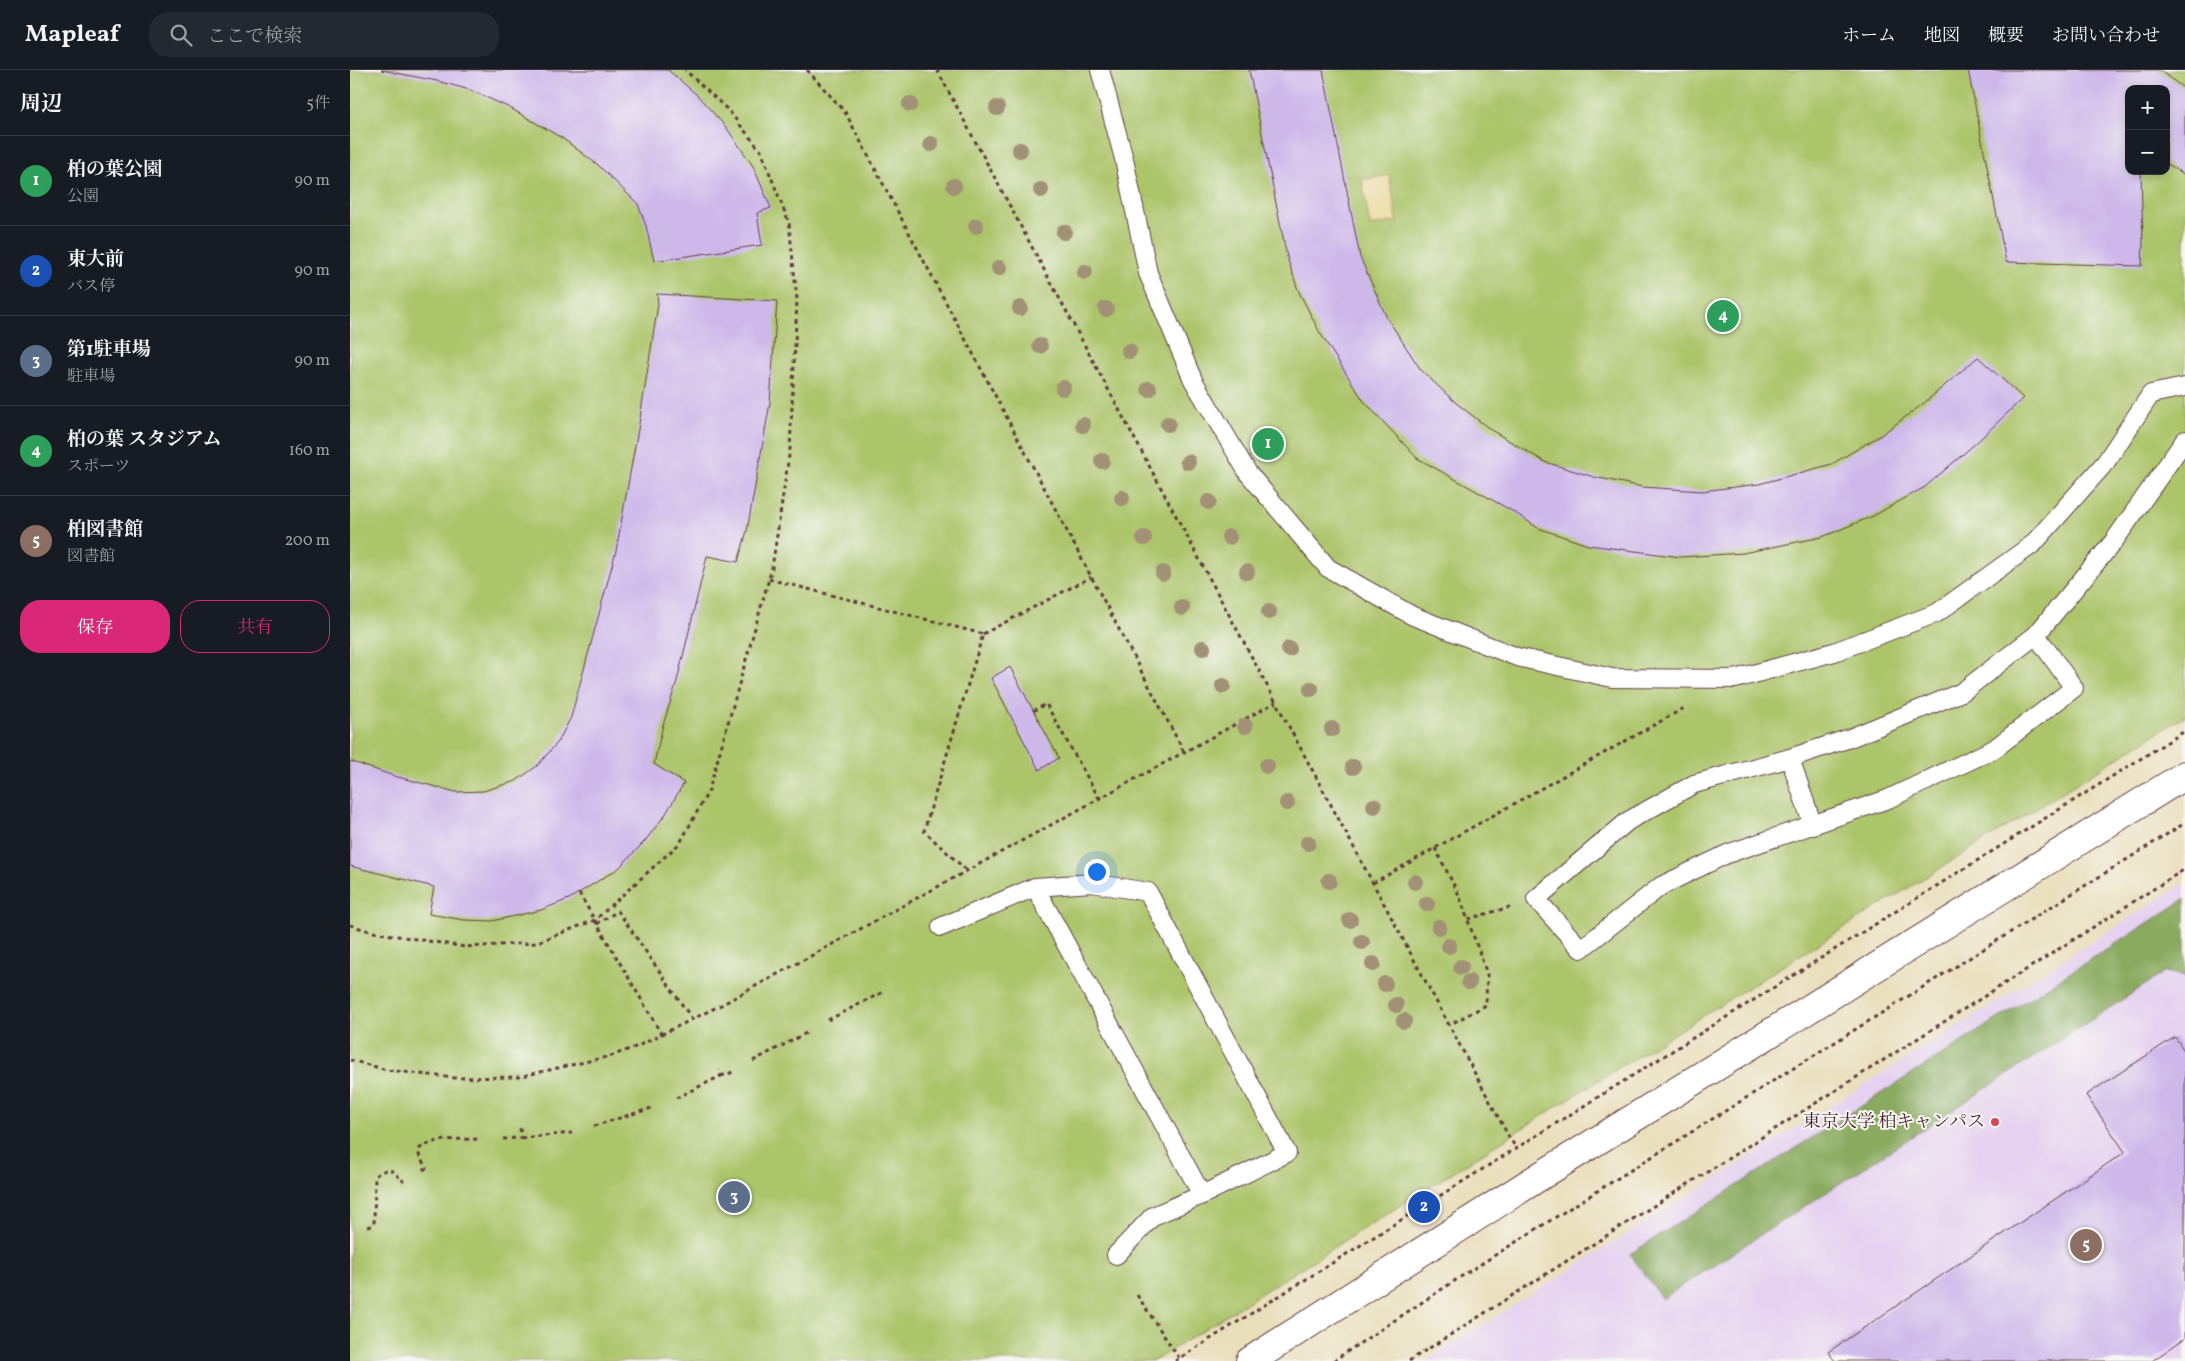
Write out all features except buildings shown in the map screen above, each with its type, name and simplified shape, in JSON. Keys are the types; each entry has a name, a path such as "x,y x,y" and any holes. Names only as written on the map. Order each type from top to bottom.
{"street":[{"path":"1250,1361 1534,1180 2185,775"}],"lane":[{"path":"1100,70 1124,159 1148,272 1193,380 1248,473 1328,568 1413,616 1517,657 1612,678 1736,679 1834,652 1937,613 2033,544 2105,464 2151,394 2185,387"},
{"path":"2036,635 2074,688 1994,749 1888,799 1727,854 1661,886 1582,950 1536,899 1628,821 1694,784 1790,758 1850,738 1962,692 2036,635 2114,541 2185,440"},
{"path":"1790,758 1813,826"},
{"path":"941,927 1035,887 1092,883 1148,892 1287,1153 1202,1195 1153,1216 1116,1255"},
{"path":"1035,887 1202,1195"}],"path":[{"path":"596,922 680,843 709,790 769,579 790,449 797,300 789,223 761,151 728,110 685,70"},
{"path":"807,70 845,112 1184,752"},
{"path":"937,70 1516,1148"},
{"path":"769,579 983,634 1091,577"},
{"path":"966,870 924,831 983,634"},
{"path":"350,1060 387,1070 455,1078 518,1077 611,1056 662,1036 1276,702"},
{"path":"1373,883 1693,703"},
{"path":"1034,711 1046,704 1099,798"},
{"path":"1175,1361 2185,731"},
{"path":"1333,1361 1468,1272 2185,823"},
{"path":"1434,848 1459,895 1486,974 1486,1005 1449,1025"},
{"path":"1410,1361 2185,868"},
{"path":"579,893 662,1036"},
{"path":"1468,919 1536,899"},
{"path":"350,925 373,932 465,947 535,943 596,922 618,911 692,1019"},
{"path":"828,1020 883,992"},
{"path":"753,1061 808,1032"},
{"path":"720,1070 721,1076"},
{"path":"676,1098 733,1072"},
{"path":"594,1126 655,1107"},
{"path":"520,1127 521,1138"},
{"path":"503,1139 572,1133"},
{"path":"423,1170 426,1168 418,1155 420,1148 429,1143 438,1140 479,1139"},
{"path":"368,1227 374,1225 375,1176 383,1170 390,1170 396,1172 401,1182 404,1180"},
{"path":"1137,1296 1179,1358"}],"shaded area":[{"name":"東京大学 柏キャンパス","path":"2185,883 2185,1361 1425,1361"}],"green space":[{"path":"350,70 2185,70 2185,716 1564,1102 1154,1361 350,1361"},
{"path":"2185,899 2185,976 2165,972 1662,1299 1630,1254"}],"sand":[{"path":"1389,175 1397,221 1370,226 1362,180"}],"place":[{"name":"柏の葉 スタジアム","path":"1723,316"},
{"name":"柏の葉公園","path":"1268,444"},
{"name":"東京大学 柏キャンパス","path":"1995,1122"},
{"name":"第1駐車場","path":"734,1197"},
{"name":"東大前","path":"1424,1207"},
{"name":"柏図書館","path":"2086,1245"}]}
